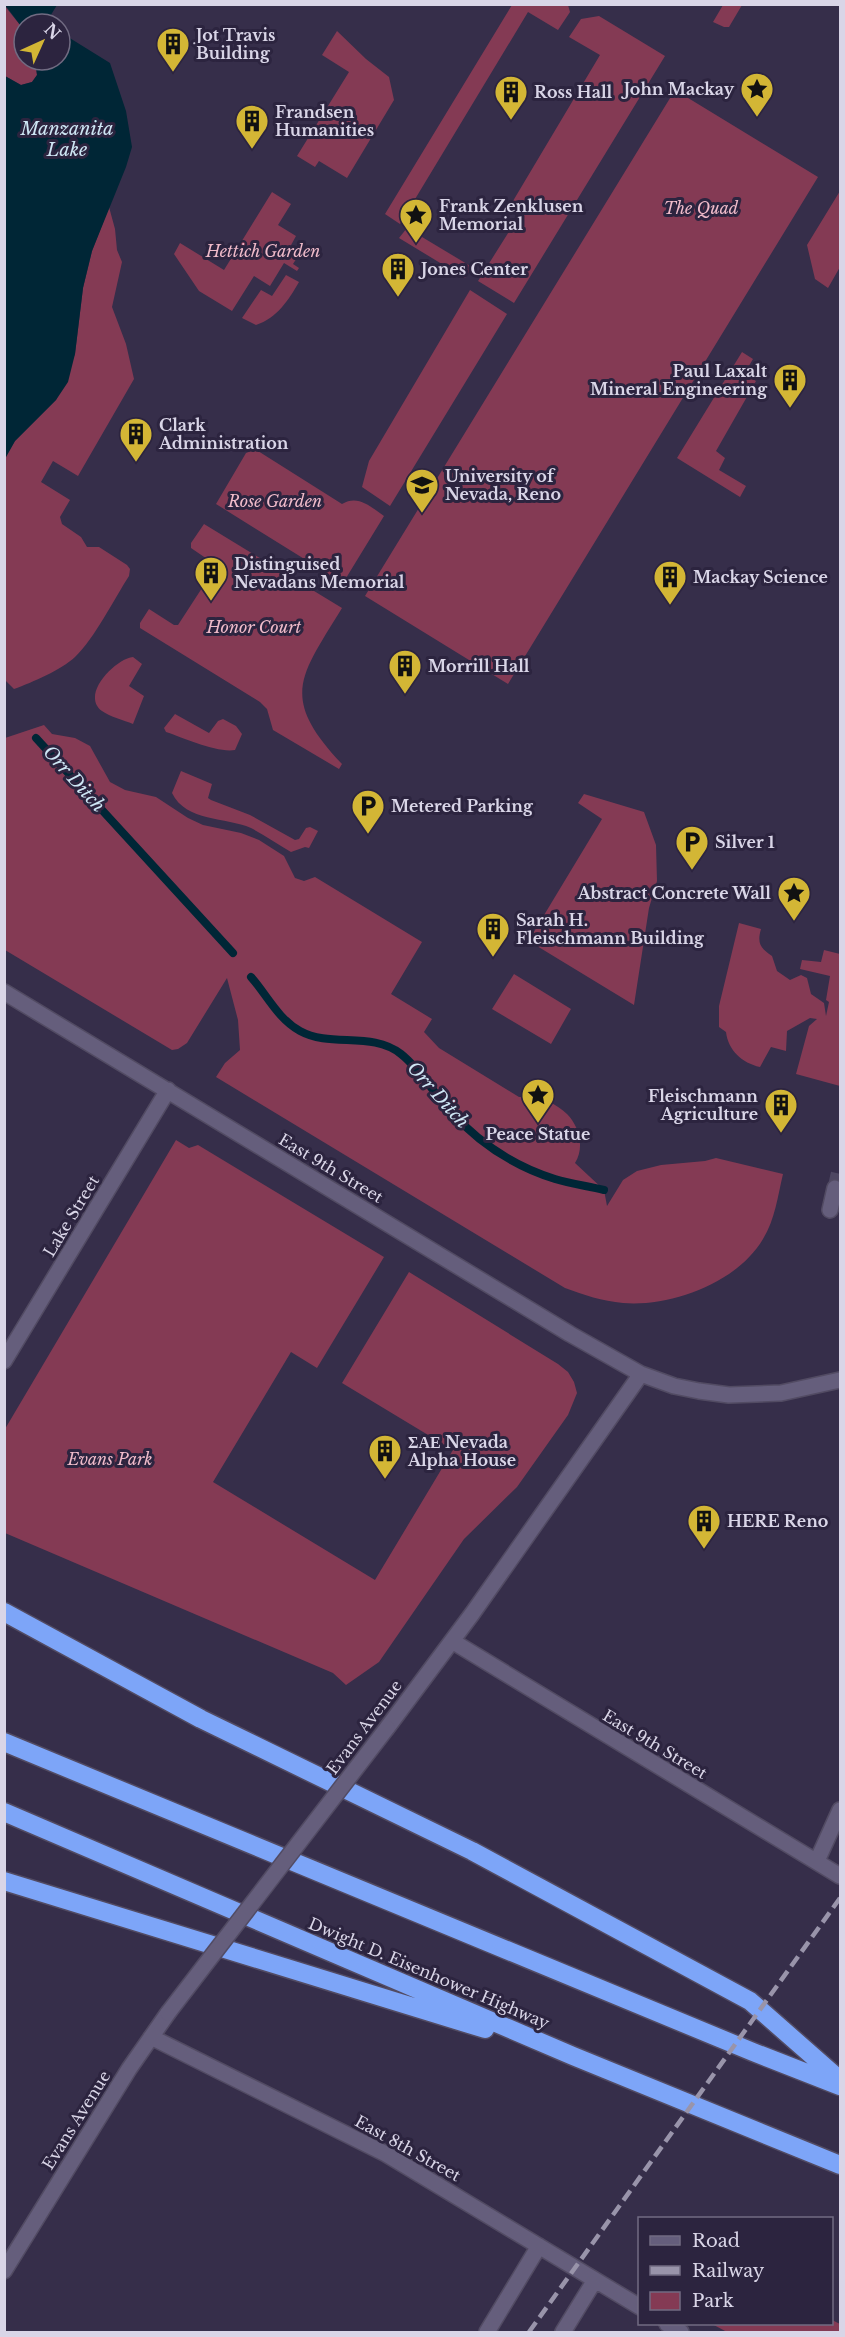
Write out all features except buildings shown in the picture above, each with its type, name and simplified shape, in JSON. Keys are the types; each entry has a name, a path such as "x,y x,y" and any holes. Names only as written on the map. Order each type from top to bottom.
{"highway":[{"path":"4,1612 201,1719 472,1851 750,2001 840,2080"},
{"path":"4,1742 840,2086"},
{"name":"Dwight D. Eisenhower Highway","path":"4,1812 573,2056 840,2165"},
{"path":"4,1881 573,2056"}],"street":[{"name":"East 9th Street","path":"4,992 570,1334 641,1374"},
{"name":"Lake Street","path":"4,1361 168,1090"},
{"path":"830,1210 836,1188"},
{"path":"641,1374 674,1386 729,1395 781,1393 840,1380"},
{"name":"Evans Avenue","path":"4,2271 106,2105 168,2013 452,1641 641,1374"},
{"name":"East 9th Street","path":"452,1641 840,1876"},
{"path":"817,1861 840,1810"},
{"name":"East 8th Street","path":"151,2037 386,2154 638,2306"},
{"path":"487,2332 539,2246"},
{"path":"562,2332 595,2280"}],"green space":[{"path":"4,5 12,15 12,72 37,72 37,75 32,82 21,85 5,76"},
{"path":"512,5 568,5 570,12 558,30 528,12 400,224 385,214"},
{"path":"723,5 742,5 729,27 713,22"},
{"path":"599,16 665,56 514,303 478,281 520,214 510,206 600,55 569,37 581,19"},
{"path":"337,31 389,77 394,100 347,178 319,161 315,167 297,156 349,72 322,55"},
{"name":"The Quad","path":"675,90 818,177 508,684 365,596"},
{"path":"840,191 840,267 828,288 815,279 807,245"},
{"name":"Hettich Garden","path":"272,192 291,204 278,225 296,236 290,247 300,253 293,264 299,268 297,271 284,263 270,286 254,276 232,311 199,291 174,254 180,243 224,270"},
{"path":"109,207 115,229 117,250 122,262 112,307 126,344 134,379 78,476 53,461 41,482 70,500 60,517 62,524 81,537 87,547 99,547 127,565 130,569 129,576 97,629 75,657 55,671 14,689 4,679 4,459 15,441 56,400 75,354 83,288 92,251"},
{"path":"407,228 472,267 465,278 399,238"},
{"name":"Hettich Garden","path":"286,275 299,282 276,313 256,325 242,318 261,290 272,296"},
{"path":"470,290 507,314 390,506 362,487 369,461"},
{"path":"742,352 753,359 744,374 756,381 716,451 725,458 719,470 746,486 740,497 677,458"},
{"name":"Rose Garden","path":"258,451 342,504 353,500 359,501 384,516 343,583 216,504 246,453"},
{"name":"Honor Court","path":"204,524 342,608 315,652 303,687 303,703 310,721 322,741 342,764 339,769 273,730 267,709 260,702 140,628 140,623 149,609 174,625 178,625 215,568 213,563 191,548 191,543"},
{"path":"133,657 142,664 129,686 144,696 133,724 102,711 96,704 95,696 97,687 109,671 117,664"},
{"path":"175,714 209,733 218,721 223,719 236,726 242,734 235,750 210,747 166,732 164,728"},
{"path":"44,725 52,734 75,738 90,746 110,782 125,790 156,797 203,825 241,833 259,840 284,856 295,878 304,881 315,877 422,942 391,994 432,1019 424,1032 439,1048 519,1097 523,1097 529,1091 563,1110 575,1124 579,1137 580,1150 575,1163 604,1190 607,1206 623,1180 637,1171 661,1165 716,1158 783,1174 773,1216 763,1239 751,1255 720,1280 682,1296 661,1301 623,1303 608,1301 565,1288 216,1077 225,1063 240,1050 238,1020 227,978 187,1043 172,1050 5,950 5,738"},
{"path":"181,771 212,784 208,798 211,800 250,815 295,840 299,839 306,828 310,827 318,831 309,848 305,847 291,852 251,828 197,814 178,802 172,793"},
{"path":"584,794 644,812 656,845 657,881 649,908 634,1005 532,943 536,938 532,935 602,819 578,803"},
{"path":"739,923 761,929 760,945 772,956 777,971 790,980 801,975 807,978 811,994 824,1003 826,1016 830,976 800,969 802,960 821,962 824,950 840,954 840,1086 796,1074 809,1026 817,1019 810,1018 787,1031 786,1051 771,1047 760,1067 742,1059 733,1050 726,1032 719,1027 719,1006"},
{"path":"514,974 571,1009 551,1044 492,1009"},
{"name":"Evans Park","path":"176,1140 189,1148 198,1145 384,1257 317,1368 291,1352 213,1482 375,1580 453,1450 342,1383 409,1272 558,1364 568,1372 574,1382 577,1393 568,1415 517,1487 464,1539 379,1662 346,1685 333,1673 5,1533 5,1429"},
{"path":"833,2320 840,2324 840,2332 727,2332 714,2325 833,2325"}],"water":[{"path":"5,4 57,5 53,12 12,12 12,14"},
{"name":"Manzanita Lake","path":"72,39 110,63 126,111 132,147 92,251 83,288 75,354 68,382 56,400 15,441 5,459 5,76 21,85 32,82 37,72 72,72"}],"waterway":[{"name":"Orr Ditch","path":"36,738 233,953"},
{"name":"Orr Ditch","path":"251,977 285,1020 300,1031 325,1039 377,1043 401,1054 460,1122 497,1152 540,1174 604,1190"}],"tunnel":[{"path":"835,1188 840,1166"}],"railway":[{"path":"529,2332 840,1898"}],"place":[{"name":"Jot Travis Building","path":"173,73"},
{"name":"John Mackay","path":"757,118"},
{"name":"Ross Hall","path":"511,121"},
{"name":"Frandsen Humanities","path":"252,150"},
{"name":"Frank Zenklusen Memorial","path":"416,244"},
{"name":"Jones Center","path":"398,298"},
{"name":"Paul Laxalt Mineral Engineering","path":"790,409"},
{"name":"Clark Administration","path":"136,463"},
{"name":"University of Nevada, Reno","path":"422,514"},
{"name":"Distinguised Nevadans Memorial","path":"211,602"},
{"name":"Mackay Science","path":"670,606"},
{"name":"Morrill Hall","path":"405,695"},
{"name":"Metered Parking","path":"368,835"},
{"name":"Silver 1","path":"692,871"},
{"name":"Abstract Concrete Wall","path":"794,922"},
{"name":"Sarah H. Fleischmann Building","path":"493,958"},
{"name":"Peace Statue","path":"538,1124"},
{"name":"Fleischmann Agriculture","path":"781,1134"},
{"name":"ΣΑΕ Nevada Alpha House","path":"385,1480"},
{"name":"HERE Reno","path":"704,1550"}]}
